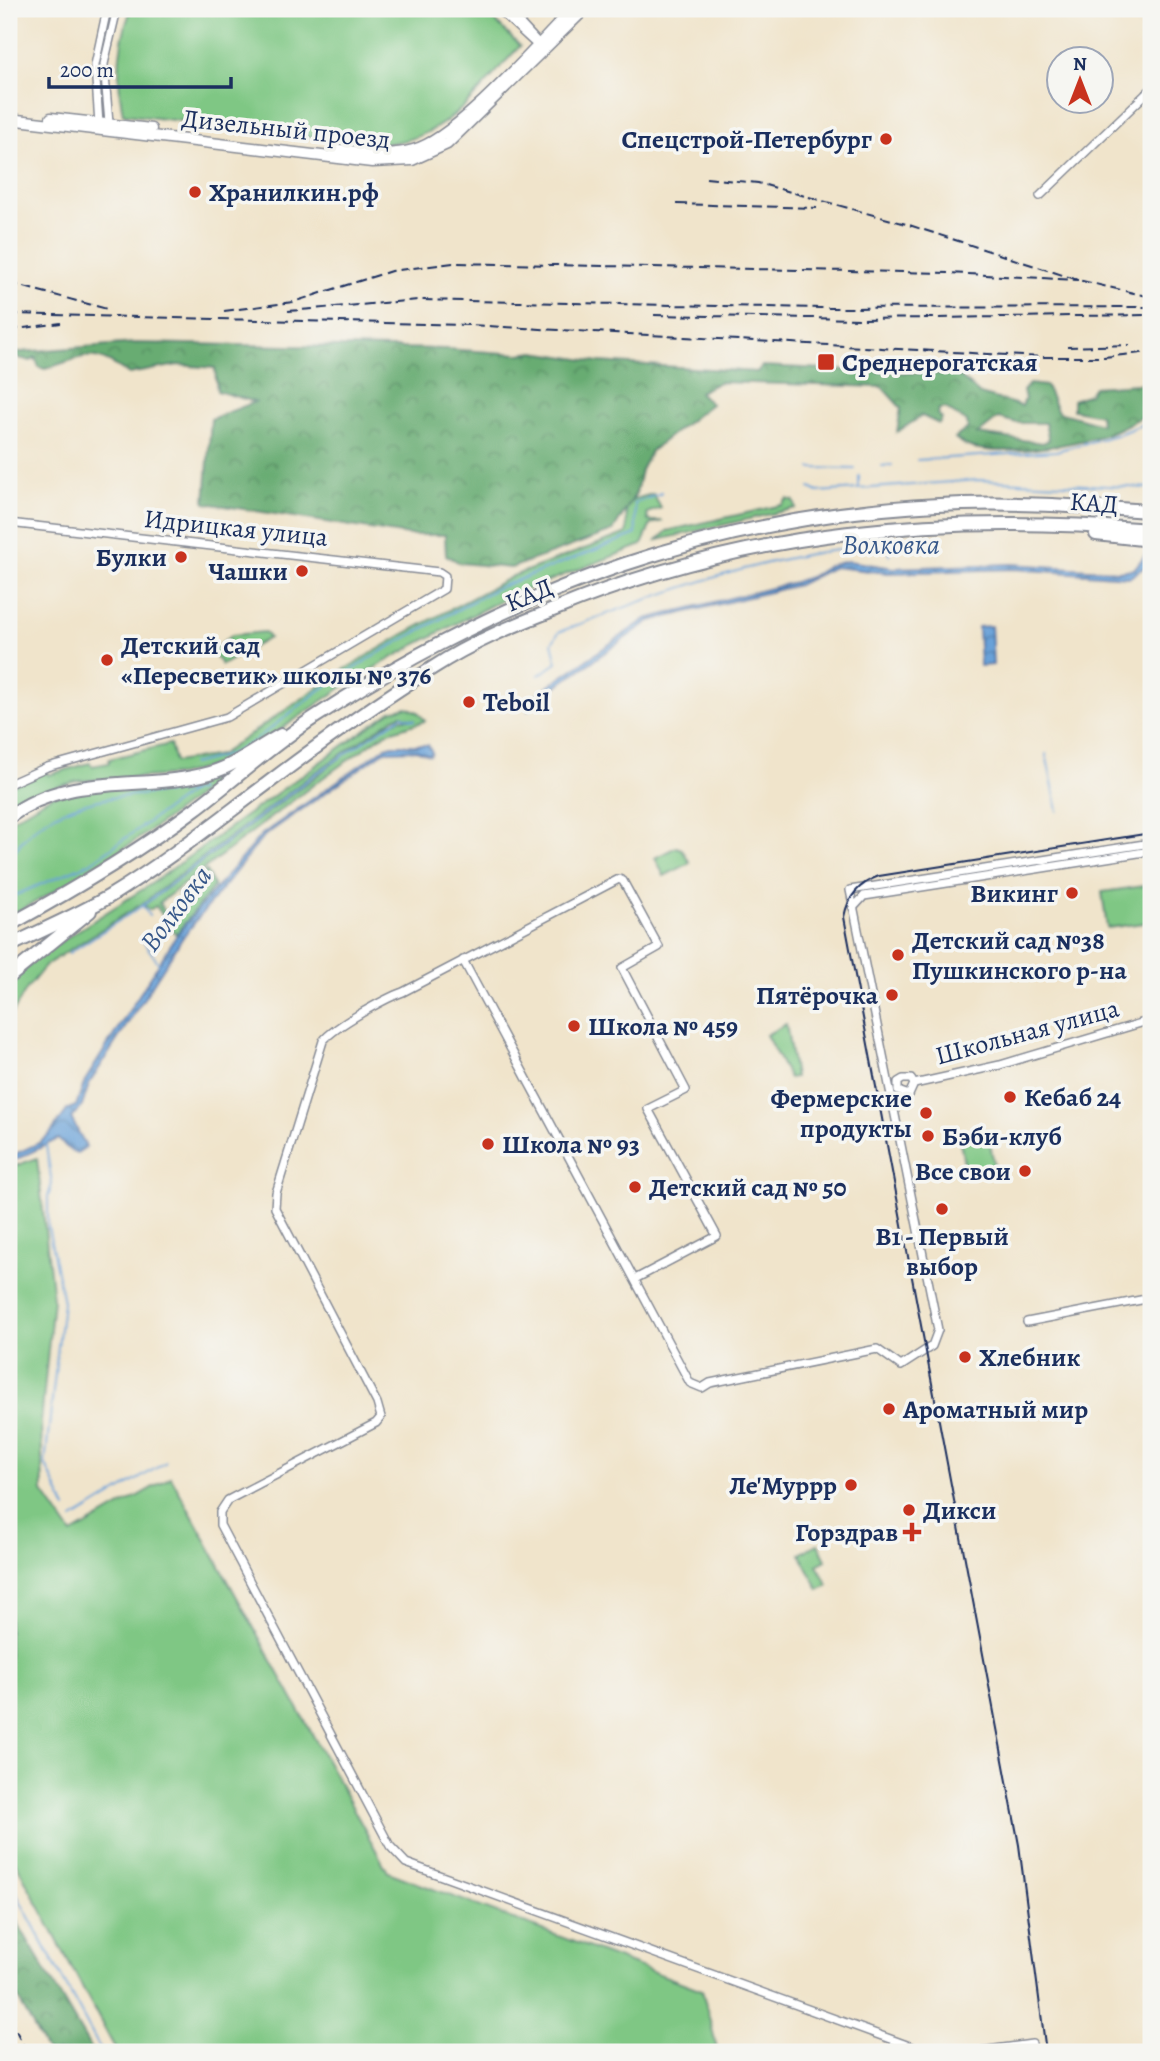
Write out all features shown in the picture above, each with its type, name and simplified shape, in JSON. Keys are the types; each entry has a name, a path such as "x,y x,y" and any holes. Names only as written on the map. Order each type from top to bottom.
{"highway":[{"name":"КАД","path":"9,925 97,877 177,822 313,718 428,649 514,605 628,561 808,519 920,506 1031,503 1151,511"},
{"name":"КАД","path":"9,946 96,904 211,827 367,710 438,664 510,628 575,601 664,570 811,536 942,523 1066,524 1082,533 1133,534 1151,530"},
{"path":"1133,534 1151,540"},
{"path":"9,817 38,798 66,788 180,780 211,773 313,718"},
{"path":"9,977 83,918 96,904"}],"street":[{"path":"103,125 95,65 107,9"},
{"path":"103,125 104,64 117,9"},
{"path":"498,9 539,46"},
{"path":"507,9 539,46"},
{"name":"Дизельный проезд","path":"9,113 372,162 406,161 430,154 452,140 573,9"},
{"name":"Дизельный проезд","path":"539,46 585,9"},
{"path":"1040,196 1151,89"},
{"name":"Дизельный проезд","path":"9,119 103,125"},
{"name":"Идрицкая улица","path":"9,523 439,572 445,576 444,589 228,718 47,767 9,784"},
{"path":"463,960 690,1383 698,1388 710,1383 877,1349 891,1361 904,1365 932,1346 938,1330 894,1089 885,1078 850,890 1151,843"},
{"path":"853,908 864,896 1151,851"},
{"path":"635,1279 717,1236 648,1109 686,1090 622,968 659,947 623,881 619,879 404,992 391,994 378,1006 325,1038 274,1200 278,1215 377,1403 381,1417 376,1423 228,1500 220,1512 220,1525 390,1846 406,1863 926,2052"},
{"name":"Школьная улица","path":"914,1084 913,1091 907,1095 894,1089 898,1082 905,1078 914,1084 1000,1065 1151,1020"},
{"path":"1027,1322 1151,1298"},
{"path":"973,2052 1032,2044 1033,2052"}],"green space":[{"path":"131,9 483,9 520,46 471,99 438,127 396,142 370,144 123,114 119,87 120,61 123,35"},
{"path":"135,343 447,349 519,354 535,352 599,362 757,372 762,366 958,375 980,394 1022,406 1025,399 1023,391 1029,384 1046,386 1058,412 1101,424 1100,415 1073,410 1073,400 1089,394 1094,387 1151,383 1151,413 1107,434 1052,447 985,450 967,446 955,438 968,428 967,422 945,408 939,409 938,414 942,419 939,424 922,416 897,432 901,408 882,387 719,382 699,392 711,404 651,451 641,470 636,493 613,531 511,568 460,563 446,555 445,535 408,535 205,503 211,419 255,402 217,391 215,368 178,365 129,374 105,360 88,356 45,369 39,367 35,357 31,361 11,356 10,353","holes":["998,418 1017,423 1045,423 1049,440 1043,443 978,434"]},
{"path":"653,494 661,508 647,513 648,521 663,521 651,524 642,545 507,597 417,644 353,680 237,759 180,775 77,781 34,794 9,811 9,787 45,770 48,775 90,763 92,766 109,763 109,759 170,744 175,762 220,755 342,671 404,634 513,576 627,533 626,505 635,499"},
{"path":"787,499 794,501 796,508 658,540 667,531 782,505"},
{"path":"265,632 269,638 222,665 214,655 215,648 232,635"},
{"path":"407,707 418,712 425,721 386,733 317,782 159,903 168,918 185,906 178,895 206,871 214,886 176,934 156,906 149,910 144,905 376,732 395,721 416,720 401,715 394,718 313,774 143,903 46,965 26,990 9,1019 9,985 41,954 151,884 391,711"},
{"path":"228,773 122,850 9,916 9,821 53,795"},
{"path":"676,847 682,849 690,863 664,876 655,858"},
{"path":"1151,885 1151,922 1107,928 1102,892"},
{"path":"786,1024 795,1077 789,1078 766,1035"},
{"path":"987,1130 995,1168 966,1174 959,1136"},
{"path":"37,1158 53,1299 41,1422 43,1492 72,1534 171,1477 388,1872 702,1990 718,2052 117,2052 9,1850 9,1168"},
{"path":"818,1544 826,1560 817,1565 828,1585 819,1590 800,1554"},
{"path":"9,1908 93,2052 47,2052 9,1981"}],"water":[{"path":"1151,481 1148,558 1143,568 1130,577 1014,569 888,573 834,567 798,585 650,621 541,697 528,710 524,703 646,619 795,582 830,565 848,561 894,568 1012,564 1118,571 1134,569 1146,554"},
{"path":"991,626 993,665 980,666 978,627"},
{"path":"428,745 432,752 430,755 416,750 385,751 264,836 183,937 89,1084 82,1106 71,1118 86,1147 77,1153 58,1139 9,1163 9,1157 39,1143 49,1135 68,1109 76,1106 85,1081 178,933 261,835 386,747"}],"waterway":[{"path":"917,460 1056,451 1116,435 1151,421"},
{"path":"882,466 892,465"},
{"path":"811,468 855,469"},
{"path":"859,476 859,488"},
{"path":"810,488 818,492 978,480 1151,488"},
{"path":"192,764 229,755 254,741 320,690 382,651 495,589 636,534 635,503 662,493"},
{"name":"Волковка","path":"539,675 557,663 552,643 559,632 676,590 735,571 813,554 940,542"},
{"name":"Волковка","path":"889,545 889,555"},
{"path":"1143,566 1151,569"},
{"name":"Волковка","path":"69,953 142,906 314,775 402,716 415,720"},
{"path":"1046,754 1058,811"},
{"path":"9,861 24,838 44,821 67,809 119,797 199,791 197,788"},
{"path":"9,898 90,863 191,792"},
{"name":"Волковка","path":"143,906 149,916"},
{"name":"Волковка","path":"141,938 160,965"},
{"path":"46,1145 52,1184 48,1197 48,1227 63,1302 45,1463 66,1509"},
{"path":"73,1519 166,1462"},
{"path":"9,1880 102,2052"}],"tram line":[{"path":"1046,2052 1019,1845 844,917 848,903 856,891 879,876 1151,833"}],"railway":[{"path":"706,178 758,183 906,224 1078,280 1151,297"},
{"path":"677,204 817,208"},
{"path":"224,311 293,302 391,271 453,263 949,273 1078,280"},
{"path":"9,283 107,309"},
{"path":"288,311 418,300 820,308 1151,307"},
{"path":"9,314 469,325 1042,357 1104,357 1151,352"},
{"path":"654,315 860,319 1148,315"},
{"path":"9,330 61,323"},
{"path":"1067,347 1130,345"},
{"path":"9,2017 27,2052"}],"place":[{"name":"Спецстрой-Петербург","path":"886,139"},
{"name":"Хранилкин.рф","path":"195,192"},
{"name":"Среднерогатская","path":"826,362"},
{"name":"Булки","path":"181,557"},
{"name":"Чашки","path":"302,571"},
{"name":"Детский сад «Пересветик» школы № 376","path":"107,660"},
{"name":"Teboil","path":"469,702"},
{"name":"Викинг","path":"1072,893"},
{"name":"Детский сад №38 Пушкинского р-на","path":"898,955"},
{"name":"Пятёрочка","path":"892,995"},
{"name":"Школа № 459","path":"574,1026"},
{"name":"Кебаб 24","path":"1010,1097"},
{"name":"Фермерские продукты","path":"926,1113"},
{"name":"Бэби-клуб","path":"928,1136"},
{"name":"Школа № 93","path":"488,1144"},
{"name":"Все свои","path":"1025,1171"},
{"name":"Детский сад № 50","path":"635,1187"},
{"name":"В1 - Первый выбор","path":"942,1209"},
{"name":"Хлебник","path":"965,1357"},
{"name":"Ароматный мир","path":"889,1409"},
{"name":"Ле'Муррр","path":"851,1485"},
{"name":"Дикси","path":"909,1510"},
{"name":"Горздрав","path":"912,1532"}]}
